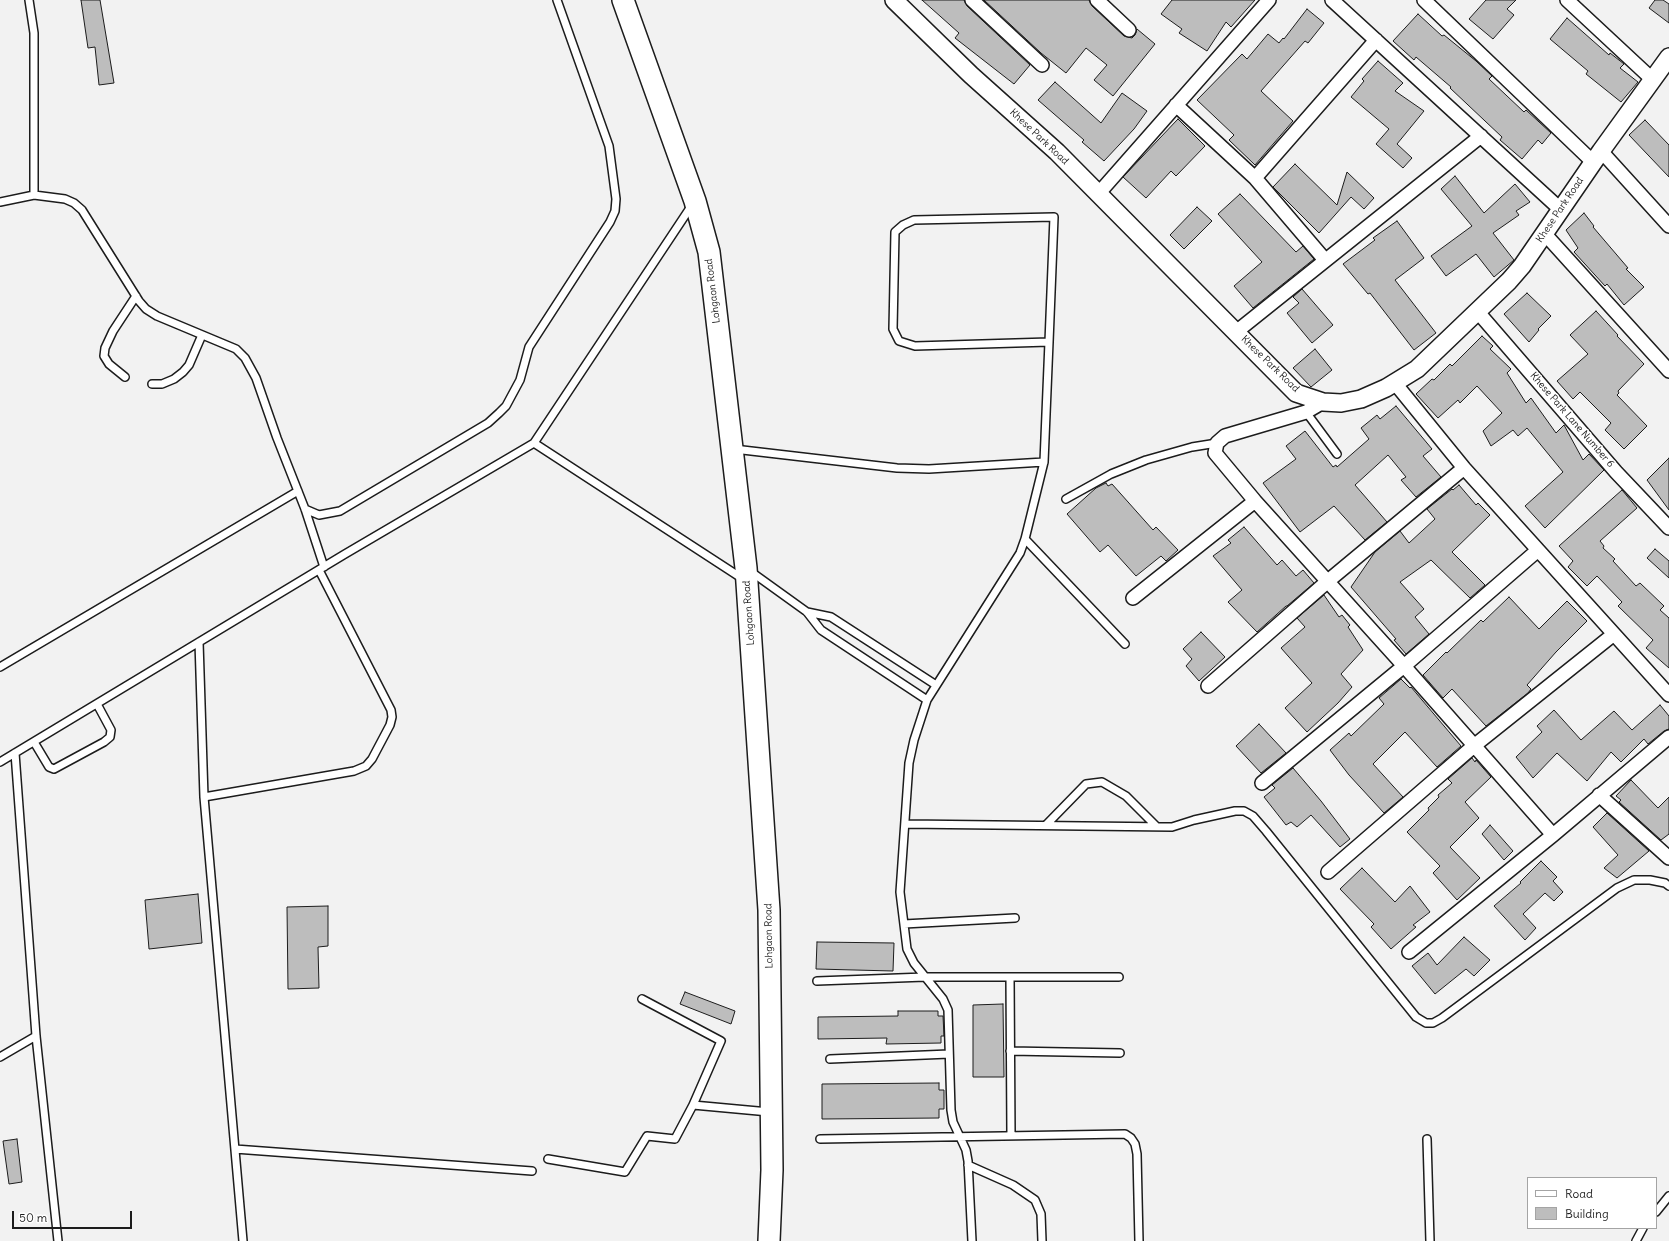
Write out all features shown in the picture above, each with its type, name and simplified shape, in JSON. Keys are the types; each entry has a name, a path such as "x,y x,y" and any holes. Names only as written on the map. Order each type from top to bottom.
{"main road":[{"name":"Lohgaon Road","path":"623,0 695,201 709,252 747,575 770,910 772,1170 769,1241"}],"street":[{"name":"Khese Park Road","path":"894,0 971,75 1057,152 1099,193 1296,393 1323,402 1341,403 1361,399 1417,369 1509,281 1522,266 1597,156 1668,61"},
{"path":"972,0 1042,65"},
{"path":"1097,0 1129,30"},
{"path":"1099,193 1269,0"},
{"path":"1332,0 1560,209"},
{"path":"1424,0 1597,156 1669,226"},
{"path":"1567,0 1653,80"},
{"path":"1255,178 1376,40"},
{"path":"1176,104 1255,178 1325,260"},
{"path":"1236,332 1481,136"},
{"path":"1544,233 1669,371"},
{"name":"Khese Park Lane Number 6","path":"1477,311 1616,472 1669,528"},
{"path":"1394,382 1464,468 1669,695"},
{"path":"1323,402 1306,412 1225,436 1217,443 1215,453 1255,501 1404,666 1553,835"},
{"path":"1208,686 1328,581 1464,468"},
{"path":"1133,598 1255,501"},
{"path":"1262,783 1404,666 1538,550"},
{"path":"1328,872 1475,746 1614,634"},
{"path":"1409,952 1553,835 1669,737"},
{"path":"1599,795 1669,858"}],"lane":[{"path":"29,0 34,33 34,195"},
{"path":"305,509 319,515 340,511 488,423 500,413 506,406 520,380 529,347 610,222 616,199 609,146 557,0"},
{"path":"0,202 34,195 65,199 74,203 82,210 136,296 146,309 157,316 236,349 245,358 252,369 305,509 321,568 391,710 392,717 390,725 372,759 366,766 354,772 204,797"},
{"path":"0,762 321,568 534,443 695,201"},
{"path":"972,1241 966,1150 953,1122 951,1110 948,1010 943,999 914,963 907,949 900,892 909,763 914,740 927,700 1020,553 1025,539 1044,462 1049,342 1054,217 914,220 903,224 895,232 893,329 899,340 915,346 1049,342"},
{"path":"125,377 108,364 104,356 105,348 113,331 136,296"},
{"path":"152,384 162,384 174,379 184,372 189,365 202,335"},
{"path":"1306,412 1337,454"},
{"path":"534,443 807,612 831,617 936,685"},
{"path":"1066,499 1111,474 1146,460 1192,447 1217,443"},
{"path":"732,448 897,468 929,469 1044,462"},
{"path":"0,667 298,491"},
{"path":"1025,539 1125,644"},
{"path":"807,612 820,630 927,700"},
{"path":"199,642 204,797 243,1241"},
{"path":"34,742 49,767 54,769 104,742 110,737 111,730 97,704"},
{"path":"15,753 36,1036 58,1241"},
{"path":"1046,825 1086,784 1102,782 1126,796 1156,826"},
{"path":"905,824 1172,827 1194,820 1235,811 1244,811 1253,816 1416,1017 1426,1024 1442,1018 1617,888 1634,880 1650,880 1665,883 1669,886"},
{"path":"904,924 1015,918"},
{"path":"817,981 926,978 1119,977"},
{"path":"1010,978 1010,1135"},
{"path":"548,1159 624,1172 647,1136 675,1139 693,1105 721,1040 642,999"},
{"path":"0,1057 36,1036"},
{"path":"1010,1051 1120,1053"},
{"path":"830,1059 949,1054"},
{"path":"693,1105 771,1112"},
{"path":"820,1139 1125,1134 1131,1138 1137,1154 1139,1241"},
{"path":"1427,1139 1430,1241"},
{"path":"235,1149 532,1171"},
{"path":"968,1166 1013,1185 1035,1200 1041,1214 1042,1241"},
{"path":"1657,1211 1669,1196"},
{"path":"1636,1241 1642,1229"}],"building":[{"path":"81,0 100,0 114,83 99,85 95,47 88,48"},
{"path":"922,0 964,0 967,6 1030,65 1014,84 955,38 959,33"},
{"path":"984,0 1089,0 1092,6 1124,36 1132,38 1137,29 1155,44 1113,96 1094,80 1107,65 1086,48 1066,73 1041,53"},
{"path":"1172,0 1255,0 1231,27 1226,22 1207,51 1179,33 1182,29 1161,14"},
{"path":"1486,0 1516,0 1507,9 1514,15 1493,39 1469,19"},
{"path":"1655,0 1663,0 1669,4 1669,23 1649,8"},
{"path":"1307,9 1324,23 1308,43 1305,41 1261,91 1293,121 1255,165 1229,140 1234,135 1197,100 1242,54 1247,59 1268,34 1279,43 1283,38 1284,39"},
{"path":"1418,14 1442,36 1444,35 1476,61 1492,76 1489,79 1524,112 1526,110 1551,133 1542,144 1538,140 1522,159 1500,140 1502,137 1450,88 1451,87 1416,57 1414,60 1393,41"},
{"path":"1567,18 1609,55 1610,53 1624,64 1620,68 1638,82 1621,102 1586,74 1588,71 1550,39"},
{"path":"1378,61 1403,83 1395,91 1424,111 1397,144 1412,158 1403,168 1376,144 1389,129 1351,97 1364,81 1362,79"},
{"path":"1055,82 1101,123 1122,93 1147,111 1134,129 1104,161 1082,142 1084,140 1038,100"},
{"path":"1178,119 1205,146 1176,176 1171,171 1146,198 1123,177"},
{"path":"1645,120 1669,145 1669,177 1629,135"},
{"path":"1295,164 1337,205 1347,172 1374,198 1364,209 1351,197 1319,233 1273,187"},
{"path":"1455,176 1484,213 1515,184 1530,202 1516,211 1519,215 1493,233 1514,260 1494,277 1476,254 1446,276 1431,256 1472,226 1441,189"},
{"path":"1240,194 1296,252 1303,246 1314,259 1253,308 1234,286 1262,262 1218,214"},
{"path":"1197,207 1212,221 1184,249 1170,235"},
{"path":"1584,213 1594,226 1593,227 1628,268 1626,269 1644,287 1624,305 1607,284 1605,286 1574,252 1578,248 1566,230"},
{"path":"1397,221 1424,258 1395,280 1436,333 1414,350 1370,293 1368,294 1343,264 1375,240 1373,238"},
{"path":"1302,289 1333,325 1312,343 1287,313 1299,303 1293,297"},
{"path":"1527,293 1551,316 1538,329 1539,330 1529,342 1504,314"},
{"path":"1596,311 1618,335 1617,336 1644,364 1618,391 1619,393 1617,395 1647,426 1624,449 1605,430 1611,423 1580,392 1573,399 1557,381 1588,354 1570,335"},
{"path":"1482,336 1493,346 1490,349 1511,369 1507,373 1526,403 1531,398 1556,433 1564,425 1583,460 1589,454 1604,470 1545,528 1525,506 1563,472 1527,428 1518,436 1513,430 1491,446 1483,431 1502,413 1477,386 1460,403 1458,400 1438,418 1416,394 1432,379 1434,380 1450,364 1452,366"},
{"path":"1315,349 1332,370 1311,387 1293,368"},
{"path":"1396,406 1432,449 1423,456 1441,477 1416,497 1401,480 1406,477 1388,455 1355,485 1387,522 1365,540 1334,506 1300,532 1263,483 1296,459 1286,446 1305,431 1333,467 1336,465 1337,467 1369,439 1361,428 1377,415 1380,419"},
{"path":"1669,458 1669,510 1647,480"},
{"path":"1106,483 1108,486 1112,484 1153,530 1156,527 1178,550 1166,561 1161,556 1136,576 1108,545 1100,552 1067,514 1096,488"},
{"path":"1459,485 1476,505 1478,503 1490,515 1452,552 1485,585 1470,598 1431,560 1400,582 1424,609 1415,617 1429,634 1406,654 1394,640 1396,639 1351,587 1375,552 1400,531 1409,543 1435,519 1427,509"},
{"path":"1622,490 1637,508 1600,541 1604,546 1603,548 1615,559 1613,561 1636,586 1640,583 1664,606 1660,610 1669,618 1669,668 1646,648 1653,640 1618,606 1622,602 1597,576 1587,586 1568,567 1573,561 1559,546"},
{"path":"1244,527 1277,565 1282,560 1296,576 1303,570 1314,583 1257,632 1228,602 1242,590 1213,556 1231,543 1228,540"},
{"path":"1655,549 1669,561 1669,578 1647,558"},
{"path":"1324,595 1339,617 1342,615 1350,625 1348,627 1363,650 1341,674 1352,687 1338,703 1307,732 1285,708 1312,683 1281,648 1305,627 1297,618"},
{"path":"1509,597 1539,629 1567,601 1587,621 1556,652 1527,685 1531,689 1528,693 1486,726 1452,689 1443,698 1423,675 1481,620 1483,622"},
{"path":"1201,632 1225,657 1199,681 1186,666 1192,659 1183,649"},
{"path":"1401,679 1410,688 1411,687 1461,746 1437,767 1405,732 1373,764 1403,797 1384,813 1349,775 1330,750 1349,733 1351,736 1384,704 1379,698"},
{"path":"1660,705 1669,716 1669,729 1664,731 1648,744 1644,739 1621,762 1611,752 1587,781 1557,753 1533,778 1516,757 1542,732 1537,726 1554,710 1581,740 1614,711 1632,730"},
{"path":"1259,724 1286,753 1261,773 1236,746"},
{"path":"1472,758 1475,762 1476,760 1491,777 1465,802 1479,818 1450,847 1480,878 1457,900 1433,873 1440,866 1407,832 1429,810 1428,808 1439,797 1438,795 1452,783 1448,779"},
{"path":"1293,768 1350,839 1340,847 1311,815 1297,827 1291,822 1286,825 1264,797 1275,788 1272,785"},
{"path":"1631,780 1658,808 1669,797 1669,834 1661,840 1619,802 1621,800 1616,796"},
{"path":"1607,813 1649,851 1617,878 1604,868 1618,855 1593,827"},
{"path":"1490,825 1513,851 1504,860 1482,834"},
{"path":"1541,861 1557,877 1553,881 1563,892 1554,901 1545,893 1523,914 1536,928 1525,940 1494,906 1521,883 1520,882"},
{"path":"1362,868 1395,902 1410,886 1430,912 1413,925 1416,927 1391,949 1371,927 1374,924 1340,889"},
{"path":"198,894 202,943 149,949 145,900"},
{"path":"328,906 328,946 318,947 319,988 288,989 287,907"},
{"path":"1464,937 1490,960 1474,976 1466,969 1435,994 1412,966 1428,953 1437,965"},
{"path":"817,942 894,943 893,971 816,969"},
{"path":"685,992 735,1011 731,1024 680,1004"},
{"path":"1003,1004 1004,1077 973,1077 973,1005"},
{"path":"898,1011 938,1011 938,1016 943,1016 944,1036 941,1036 941,1043 886,1044 887,1038 818,1039 818,1017 898,1016"},
{"path":"939,1083 939,1090 944,1090 944,1109 939,1109 939,1118 822,1119 822,1084"},
{"path":"17,1139 22,1182 9,1184 3,1141"}]}
